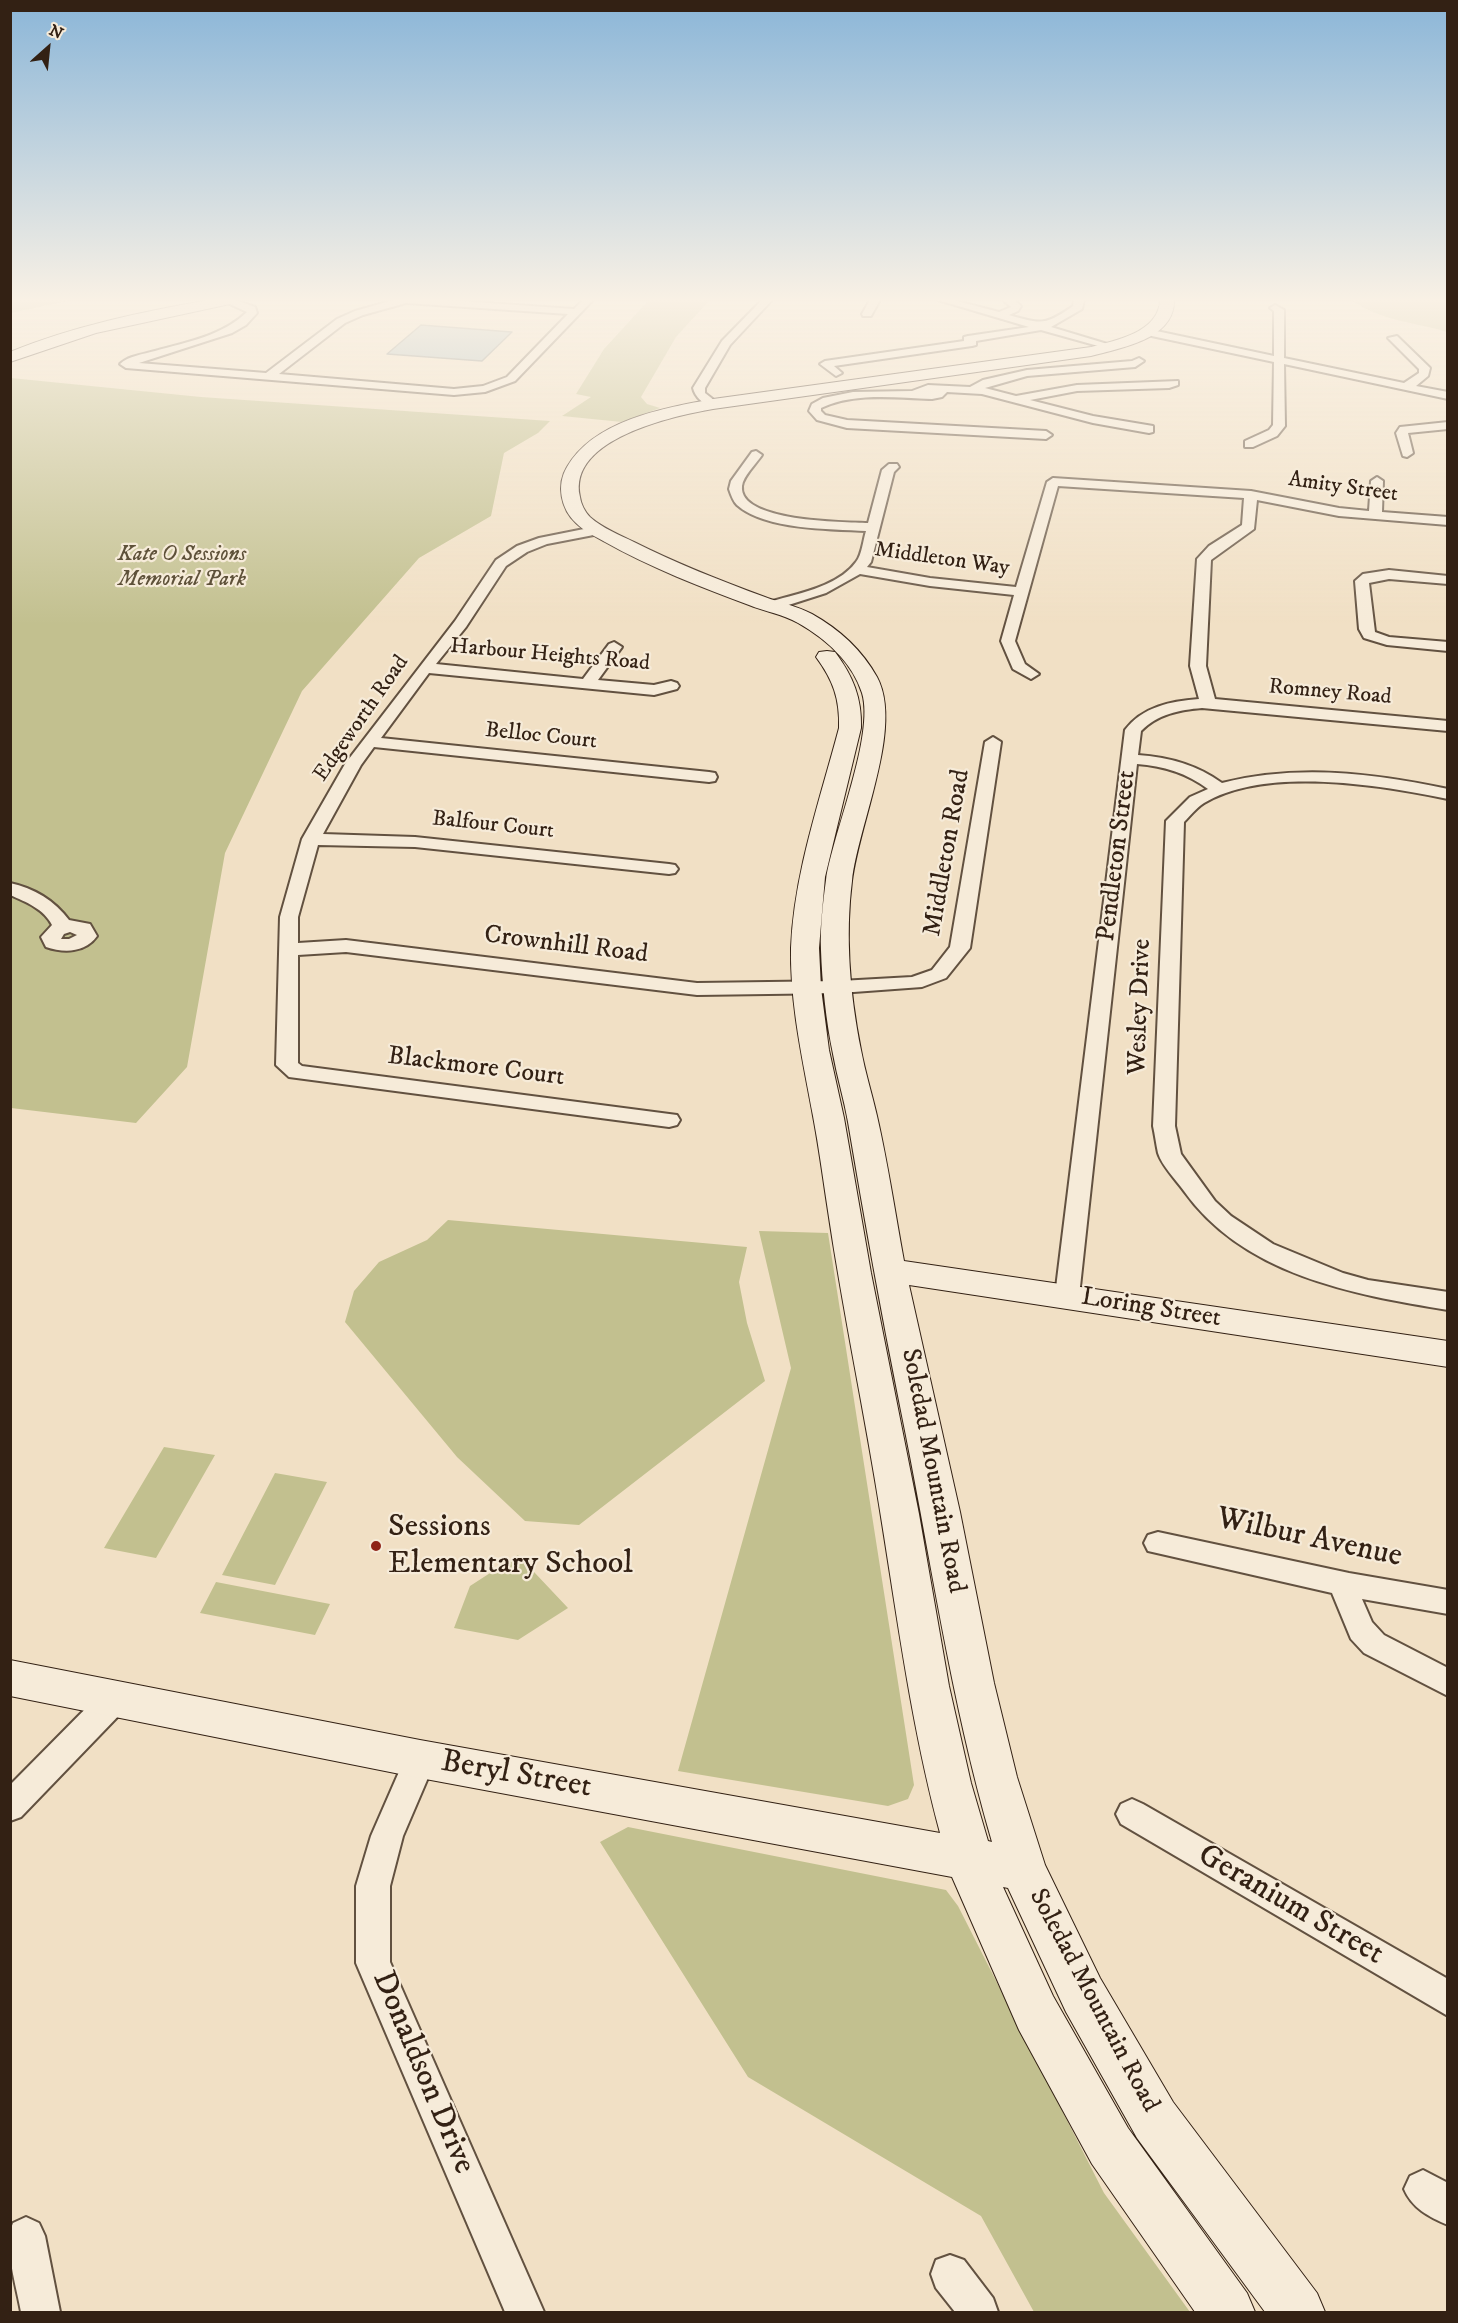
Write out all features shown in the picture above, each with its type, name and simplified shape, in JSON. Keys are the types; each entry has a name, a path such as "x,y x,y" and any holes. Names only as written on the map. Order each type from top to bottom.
{"main road":[{"name":"Soledad Mountain Road","path":"688,408 626,426 610,435 584,457 575,470 570,487 573,505 586,523 636,551 798,615 830,636 859,666 874,694 876,708 874,730 839,879 834,948 823,988"},
{"path":"599,530 588,502 585,480 591,466 599,456 622,438 639,429 700,408"},
{"name":"Soledad Mountain Road","path":"771,606 779,616 825,654 837,668 850,695 852,708 850,728 812,877 805,948 846,1049 862,1116 872,1271 898,1503 928,1686 948,1783 976,1880 1036,2013 1110,2146 1228,2313"},
{"name":"Soledad Mountain Road","path":"872,1271 939,1501 973,1683 995,1777 1023,1869 1083,1995 1155,2120 1298,2313"},
{"name":"Loring Street","path":"872,1271 1067,1296 1448,1354"},
{"name":"Beryl Street","path":"10,1678 420,1759 1023,1869"}],"street":[{"path":"816,408 821,418 847,424 1046,435"},
{"path":"1052,408 1093,419 1149,429"},
{"path":"1249,444 1273,433 1279,426 1279,408"},
{"path":"1407,453 1402,433 1404,430 1448,425"},
{"path":"756,455 737,481 735,489 741,502 778,518 806,523 872,527"},
{"path":"771,606 841,582 858,570 864,562 888,470 893,467"},
{"path":"1376,516 1377,481"},
{"name":"Amity Street","path":"1021,592 1053,482 1251,495 1339,512 1448,521"},
{"path":"1208,704 1198,666 1204,559 1212,549 1239,535 1249,526 1251,495"},
{"name":"Edgeworth Road","path":"286,1057 289,917 311,839 353,764 461,624 501,564 522,549 544,541 599,530"},
{"name":"Middleton Way","path":"858,570 930,582 1021,592"},
{"path":"1448,580 1384,574 1366,577 1362,581 1366,628 1369,635 1387,641 1448,647"},
{"path":"1021,592 1008,641 1018,666 1031,674"},
{"path":"588,683 614,647"},
{"name":"Harbour Heights Road","path":"425,668 654,690 671,686"},
{"name":"Pendleton Street","path":"1067,1296 1133,730 1144,718 1158,711 1184,704 1208,704"},
{"name":"Romney Road","path":"1208,704 1448,726"},
{"name":"Belloc Court","path":"369,742 709,777"},
{"name":"Middleton Road","path":"823,988 915,983 939,974 952,961 960,948 993,742"},
{"path":"1129,759 1152,760 1183,767 1203,776 1218,788"},
{"name":"Wesley Drive","path":"1448,794 1412,785 1329,777 1258,780 1218,788 1203,796 1180,814 1175,821 1164,1126 1170,1155 1207,1206 1223,1221 1265,1250 1335,1279 1448,1301"},
{"name":"Balfour Court","path":"311,839 415,842 669,869"},
{"path":"10,888 27,894 50,910 59,918 63,928"},
{"name":"Crownhill Road","path":"287,950 346,946 697,989 823,988"},
{"name":"Blackmore Court","path":"286,1057 286,1065 296,1072 669,1120"},
{"name":"Wilbur Avenue","path":"1158,1543 1349,1585 1448,1602"},
{"path":"1349,1585 1346,1595 1361,1630 1374,1644 1448,1683"},
{"path":"10,1807 115,1699"},
{"name":"Donaldson Drive","path":"420,1759 387,1836 373,1886 373,1963 525,2313"},
{"name":"Geranium Street","path":"1132,1814 1448,1999"},
{"path":"26,2236 40,2313"},
{"path":"950,2274 979,2313"}],"green space":[{"name":"Kate O Sessions Memorial Park","path":"11,408 367,408 550,421 538,433 504,453 491,516 419,558 302,691 225,853 187,1067 136,1123 11,1108"},
{"path":"574,408 659,408 622,422 562,416"},
{"path":"448,1220 747,1247 739,1282 747,1323 765,1381 579,1525 525,1521 457,1457 345,1322 354,1291 379,1262 427,1240"},
{"path":"759,1231 828,1233 914,1785 908,1799 888,1806 678,1771 791,1368"},
{"path":"164,1447 215,1455 156,1558 104,1548"},
{"path":"275,1473 327,1482 275,1585 222,1575"},
{"path":"518,1555 568,1608 518,1640 454,1628 470,1586"},
{"path":"216,1582 330,1604 315,1635 200,1613"},
{"path":"628,1827 946,1890 958,1906 1104,2193 1190,2312 1034,2312 981,2216 748,2077 600,1842"}],"place":[{"name":"Sessions Elementary School","path":"376,1546"}]}
